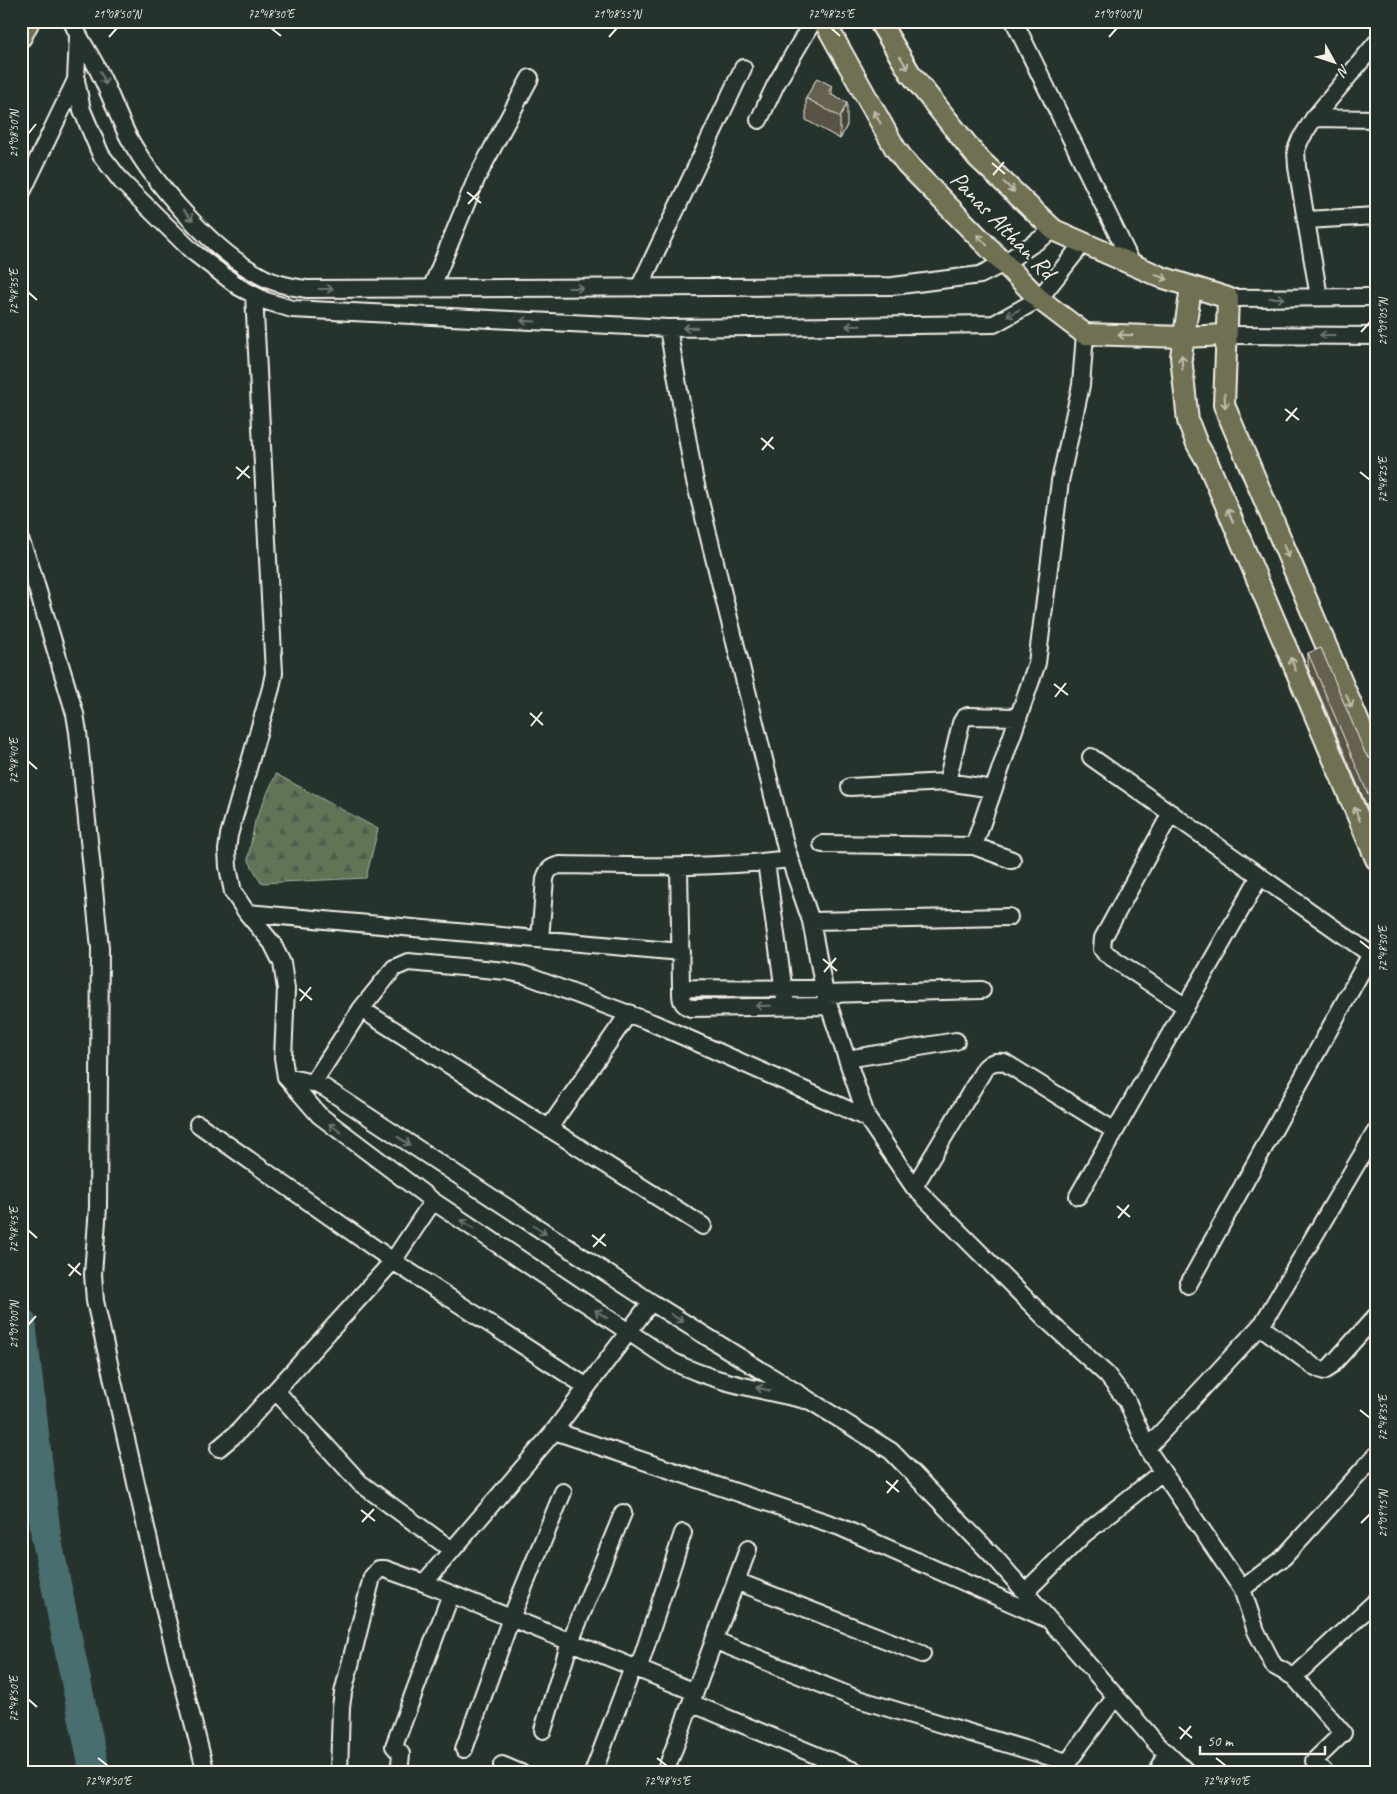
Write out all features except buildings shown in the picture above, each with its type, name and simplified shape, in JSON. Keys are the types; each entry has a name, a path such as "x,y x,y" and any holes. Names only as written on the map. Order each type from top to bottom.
{"main road":[{"name":"Panas Althan Rd","path":"824,21 894,148 906,163 1039,299 1085,334"},
{"name":"Panas Althan Rd","path":"879,21 910,73 977,157 1054,230 1132,264 1191,287 1228,298"},
{"path":"1191,287 1181,357 1188,421 1197,444 1207,461 1376,859"},
{"path":"1228,298 1224,406 1376,763"},
{"path":"1085,334 1184,337 1226,335"}],"street":[{"path":"759,120 776,84 813,21"},
{"path":"1014,21 1132,264"},
{"path":"74,26 99,71 129,138 159,182 187,215 228,254 259,275 284,286 307,289 431,289 893,286 980,275 1004,263 1054,230"},
{"path":"74,26 76,80 82,110 101,155 122,182 192,251 239,287 254,295 292,309 668,328 994,324 1039,299 1084,243"},
{"path":"1318,297 1296,168 1296,150 1314,118 1376,42"},
{"path":"639,288 743,68"},
{"path":"431,289 477,177 530,78"},
{"path":"21,194 76,80"},
{"path":"1314,118 1376,119"},
{"path":"1306,220 1376,216"},
{"path":"254,295 274,659 271,688 229,834 227,850 233,892 272,943 282,963 286,989 282,1058 286,1077 319,1116 433,1201 672,1361 706,1376 810,1401"},
{"path":"1228,298 1376,297"},
{"path":"668,328 694,477 789,859 811,921 826,996 867,1118 914,1187 1049,1322 1107,1375 1127,1401 1147,1448 1242,1589 1256,1631 1274,1666 1294,1677 1343,1733 1317,1769"},
{"path":"974,846 1037,663 1060,481 1081,385 1085,334"},
{"path":"1226,335 1376,336"},
{"path":"21,542 33,575 77,723 100,948 98,1207 93,1288 165,1612 206,1773"},
{"path":"947,782 961,723 964,718 968,716 1018,716"},
{"path":"1091,756 1373,956 1188,1285"},
{"path":"850,787 947,782 993,789"},
{"path":"1171,813 1103,938 1102,948 1105,953 1186,1007"},
{"path":"822,844 974,846 1012,860"},
{"path":"540,939 545,879 547,872 552,866 680,867 789,859"},
{"path":"766,862 786,1006"},
{"path":"680,867 681,988 682,1001 685,1006 691,1008 786,1006 826,996"},
{"path":"1078,1196 1260,876"},
{"path":"248,913 681,952"},
{"path":"811,921 1009,917"},
{"path":"313,1082 361,1009 394,968 408,962 506,971 525,975 629,1013 867,1118"},
{"path":"681,988 784,989 826,996 982,990"},
{"path":"361,1009 703,1226"},
{"path":"549,1128 629,1013"},
{"path":"847,1059 956,1040"},
{"path":"914,1187 985,1068 990,1063 997,1061 1004,1062 1115,1131"},
{"path":"286,1077 313,1082 325,1088 651,1302 891,1451 998,1561 1167,1753 1188,1773"},
{"path":"198,1124 393,1261 587,1387"},
{"path":"1147,1448 1260,1326 1376,1131"},
{"path":"219,1448 238,1432 393,1261 433,1201"},
{"path":"424,1583 554,1431 651,1302"},
{"path":"1260,1326 1313,1366 1324,1371 1330,1367 1376,1316"},
{"path":"276,1391 360,1483 452,1550"},
{"path":"554,1431 840,1527 1050,1620"},
{"path":"1242,1589 1284,1556 1376,1455"},
{"path":"1025,1592 1090,1529 1162,1472"},
{"path":"464,1749 511,1618 563,1492"},
{"path":"543,1730 570,1642 623,1513"},
{"path":"593,1773 636,1668 683,1533"},
{"path":"670,1771 693,1698 748,1549"},
{"path":"339,1773 341,1707 344,1693 372,1577 379,1569 385,1568 636,1668 693,1698 859,1773"},
{"path":"736,1581 922,1654"},
{"path":"400,1773 401,1754 394,1746 451,1594"},
{"path":"1294,1677 1376,1601"},
{"path":"714,1640 855,1698 1064,1768 1116,1696"},
{"path":"1158,1773 1167,1753"},
{"path":"502,1765 521,1773"}],"green space":[{"path":"276,774 378,829 366,878 261,883 248,859 255,821"}],"waterway":[{"path":"21,1322 46,1536 95,1773"}]}
